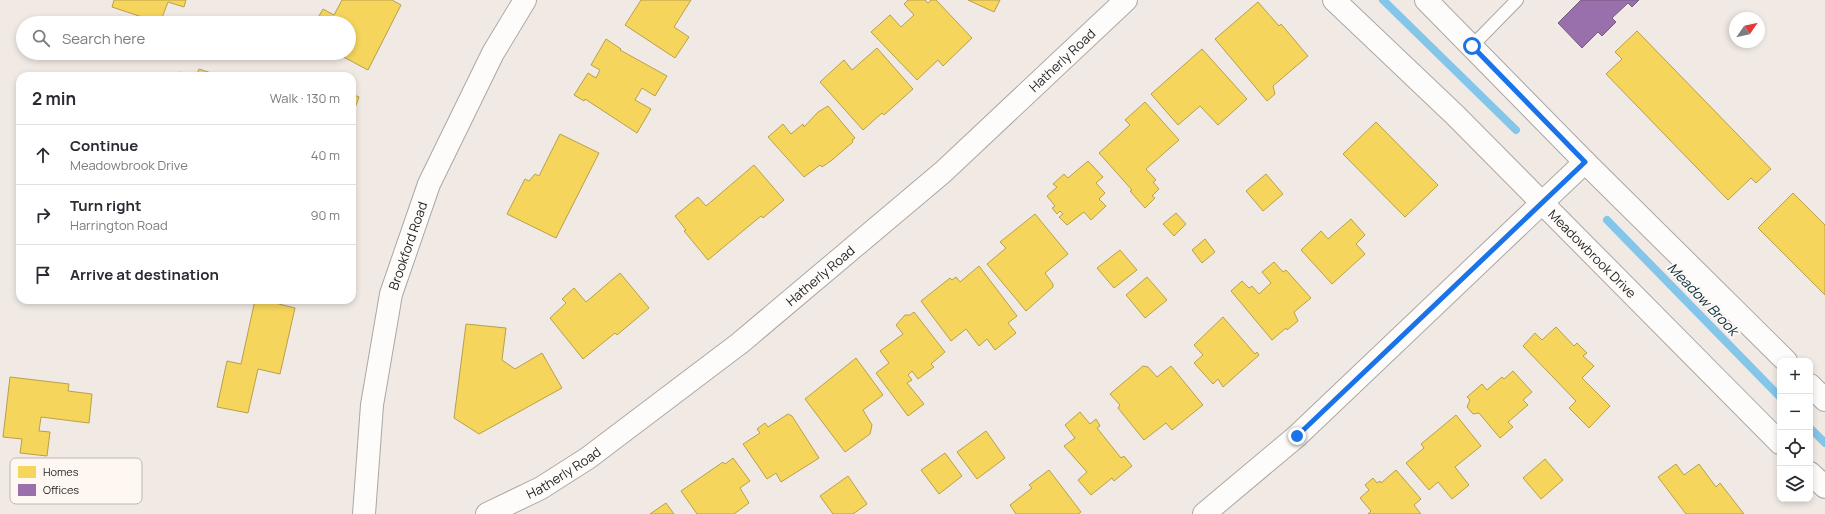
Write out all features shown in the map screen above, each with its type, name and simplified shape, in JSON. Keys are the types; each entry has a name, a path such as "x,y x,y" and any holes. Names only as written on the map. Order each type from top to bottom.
{"street":[{"name":"Brookford Road","path":"364,514 372,405 391,294 429,184 493,53 525,0"},
{"name":"Hatherly Road","path":"487,514 541,488 588,458 740,343 943,172 1126,0"},
{"name":"Meadowbrook Drive","path":"1334,0 1455,115 1777,440"},
{"path":"1426,0 1585,162 1783,358"},
{"path":"1204,514 1297,436 1585,162"},
{"path":"1813,388 1825,400"},
{"path":"1813,476 1825,487"}],"lane":[{"path":"1472,46 1517,0"}],"building: Homes":[{"path":"114,0 186,0 184,7 168,2 163,16 139,16 112,7"},
{"path":"342,0 392,0 401,5 368,70 349,60 356,60 356,16 319,16 323,9 334,15"},
{"path":"641,0 691,0 674,27 689,37 675,58 625,25"},
{"path":"908,0 925,0 928,3 931,0 936,0 972,38 943,66 938,60 917,80 871,32 890,15 901,27 914,15 904,4"},
{"path":"968,0 1000,0 994,12"},
{"path":"1258,2 1279,26 1281,24 1308,56 1273,86 1275,94 1267,101 1215,39"},
{"path":"1637,31 1771,169 1756,183 1751,178 1728,200 1606,74 1622,59 1615,52"},
{"path":"606,39 621,49 620,50 667,76 655,96 642,88 635,100 651,109 637,133 585,99 584,101 574,95 588,73 596,78 600,70 591,65"},
{"path":"877,48 913,89 884,115 882,113 863,130 820,82 844,60 852,70"},
{"path":"1202,49 1247,99 1218,125 1200,106 1178,125 1151,94"},
{"path":"199,69 208,72 198,72"},
{"path":"356,96 359,97 356,105"},
{"path":"1145,102 1179,140 1146,169 1156,180 1153,182 1159,189 1152,196 1155,198 1145,208 1130,191 1132,190 1099,153 1130,125 1125,120"},
{"path":"828,106 855,138 852,140 853,142 832,160 822,167 820,165 804,177 768,137 783,124 791,134 803,124 804,127 818,112"},
{"path":"1376,122 1438,185 1405,217 1343,154"},
{"path":"560,134 599,153 556,238 507,214 525,179 529,181 535,174 539,176"},
{"path":"1088,161 1103,177 1096,183 1105,193 1099,199 1106,206 1091,220 1084,212 1067,225 1059,217 1063,214 1060,211 1057,214 1052,208 1055,206 1047,196 1057,187 1053,184 1064,174 1068,178"},
{"path":"754,165 784,200 763,218 761,216 708,260 684,231 686,230 675,216 698,197 706,206"},
{"path":"1266,174 1283,194 1263,211 1246,191"},
{"path":"1793,193 1825,225 1825,295 1758,228"},
{"path":"1176,213 1186,224 1174,236 1163,224"},
{"path":"1035,214 1068,254 1045,273 1053,284 1053,287 1026,311 987,264 1006,248 1000,242"},
{"path":"1351,219 1365,235 1356,244 1365,254 1332,284 1301,250 1321,231 1328,239"},
{"path":"1205,239 1215,252 1202,263 1192,250"},
{"path":"1120,250 1137,270 1114,288 1097,268"},
{"path":"1274,262 1283,272 1286,270 1311,298 1294,312 1298,321 1287,330 1286,328 1272,340 1231,291 1242,281 1249,288 1252,286 1259,294 1271,283 1262,272"},
{"path":"979,266 1017,316 1008,323 1016,333 995,350 987,339 979,346 966,329 951,341 921,301 950,278 952,280 956,277 960,282"},
{"path":"620,273 649,308 617,335 615,333 583,359 550,318 566,303 562,299 574,288 586,302"},
{"path":"1147,277 1167,300 1145,318 1126,295"},
{"path":"254,304 279,304 295,308 280,374 258,369 248,413 217,407 227,361 241,364"},
{"path":"914,312 945,352 931,364 934,367 918,379 912,371 908,375 912,380 907,383 924,404 908,416 876,373 889,363 880,351 903,334 896,325 905,315 910,315"},
{"path":"1223,317 1255,354 1257,352 1259,355 1223,387 1218,379 1213,384 1194,363 1203,355 1194,345"},
{"path":"466,324 506,328 502,360 515,369 542,353 562,388 479,434 454,418"},
{"path":"1556,327 1574,346 1577,343 1587,353 1583,356 1594,366 1582,378 1610,406 1589,428 1569,408 1576,401 1523,346 1535,333 1542,340"},
{"path":"856,358 883,395 863,410 872,425 870,434 845,452 805,399"},
{"path":"1143,366 1148,367 1157,377 1171,366 1203,405 1172,430 1166,423 1144,440 1118,408 1120,405 1110,394"},
{"path":"1513,371 1532,392 1523,400 1528,405 1508,422 1513,427 1500,438 1479,413 1473,414 1467,407 1470,400 1467,397 1482,384 1487,390 1502,377 1504,379"},
{"path":"10,377 69,384 68,391 92,394 89,423 41,417 39,431 50,432 47,456 20,453 22,439 3,437"},
{"path":"1080,412 1090,424 1096,419 1100,426 1097,428 1121,458 1124,456 1132,466 1114,481 1112,478 1091,495 1078,480 1087,472 1064,446 1075,438 1065,425"},
{"path":"788,414 792,416 819,458 781,482 776,473 767,479 743,444 760,433 757,429 765,423 768,427"},
{"path":"1456,415 1481,446 1455,467 1469,485 1452,499 1438,482 1429,490 1406,463 1424,448 1421,444"},
{"path":"986,431 1005,458 977,479 957,452"},
{"path":"945,453 962,476 939,494 921,470"},
{"path":"733,458 750,481 740,488 749,503 734,514 697,514 681,491 723,462 725,464"},
{"path":"1545,459 1563,480 1541,499 1523,478"},
{"path":"1676,464 1684,475 1699,464 1716,487 1720,483 1744,514 1686,514 1658,477"},
{"path":"1049,470 1081,512 1078,514 1016,514 1010,505 1032,488 1029,485"},
{"path":"1396,470 1421,499 1414,505 1421,514 1368,514 1371,511 1360,498 1369,490 1365,485 1373,478 1377,483 1380,481 1381,483"},
{"path":"848,476 867,504 853,514 833,514 820,496"},
{"path":"666,503 674,514 650,514"}],"building: Offices":[{"path":"1581,0 1639,0 1632,7 1628,3 1612,18 1616,22 1602,36 1598,32 1582,48 1558,23"}],"waterway":[{"name":"Meadow Brook","path":"1383,0 1516,130"},
{"name":"Meadow Brook","path":"1607,220 1777,394"},
{"name":"Meadow Brook","path":"1812,430 1825,443"}],"route":[{"path":"1297,436 1585,162 1472,46"}]}
